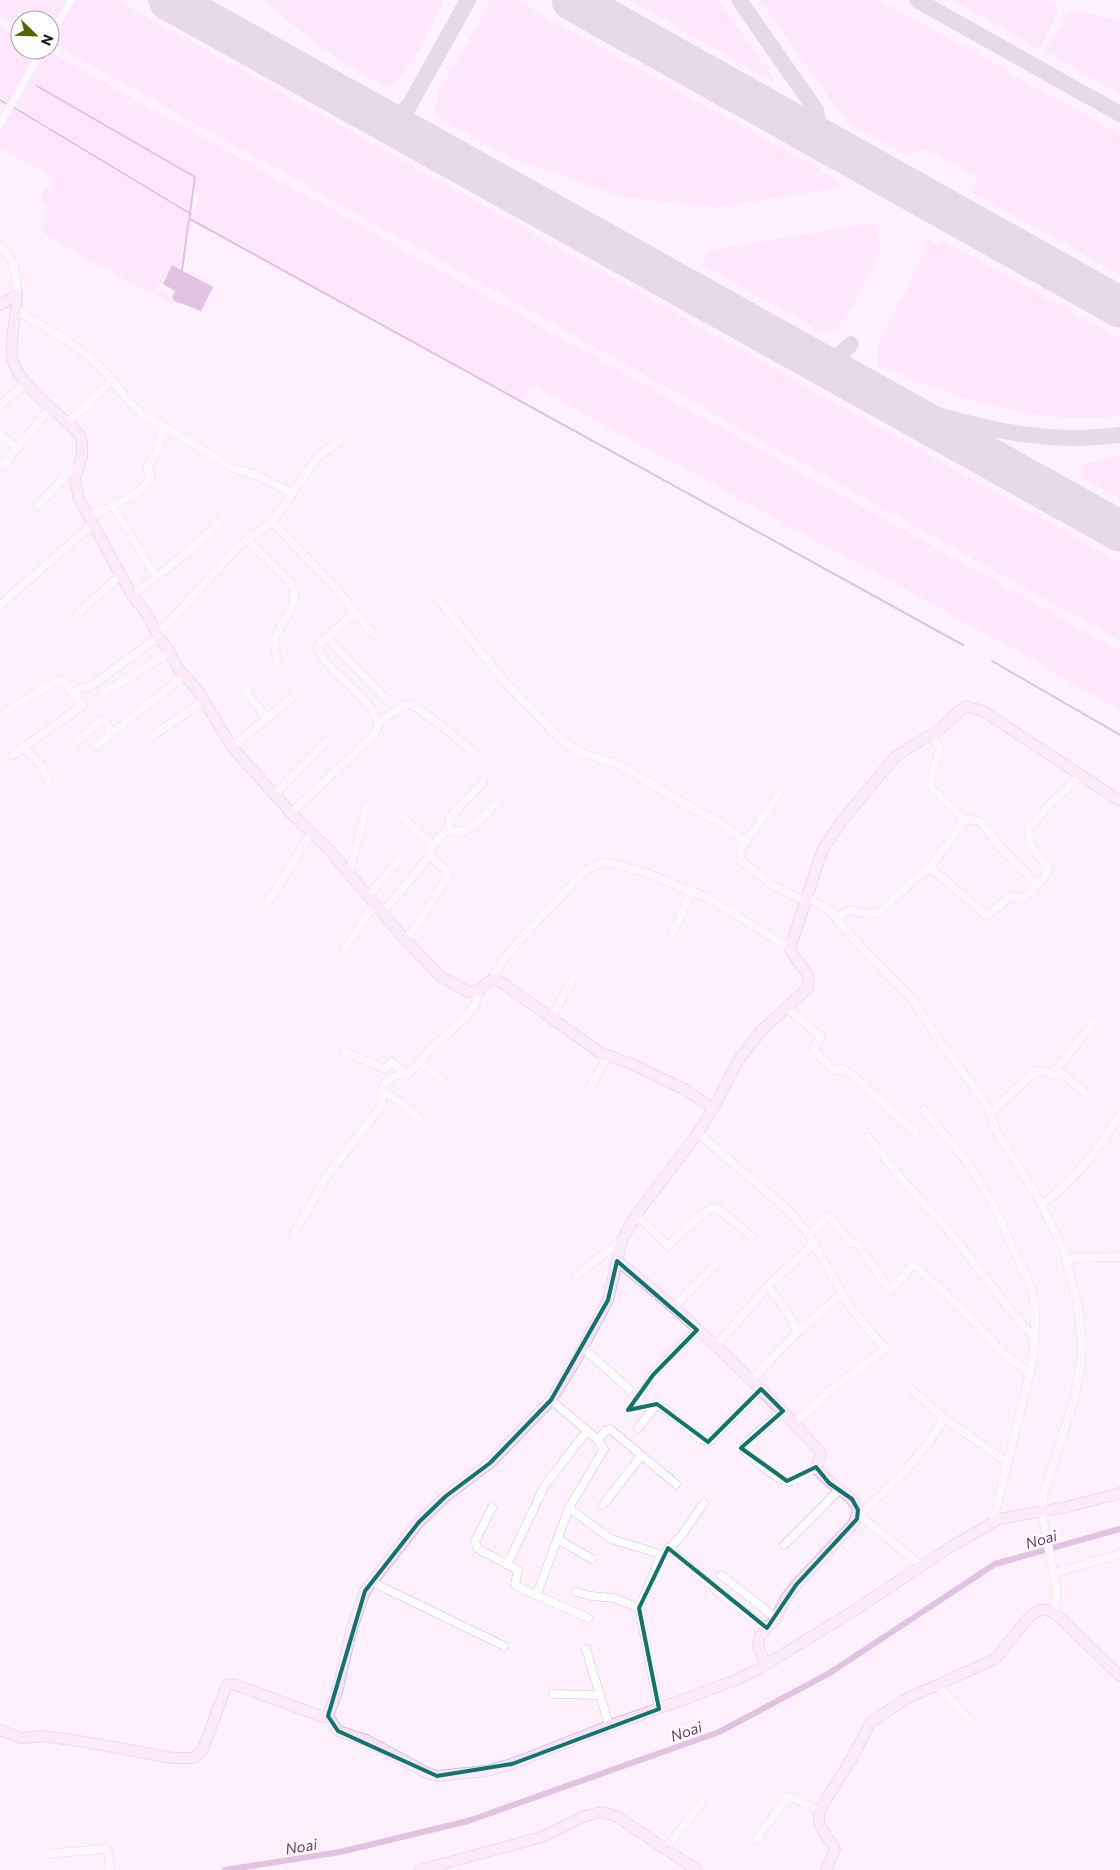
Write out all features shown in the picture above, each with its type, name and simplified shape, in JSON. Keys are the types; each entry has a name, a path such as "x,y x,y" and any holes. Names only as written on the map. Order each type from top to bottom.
{"street":[{"path":"60,20 72,0"},
{"path":"0,124 36,60"},
{"path":"0,245 14,264 17,273 17,311 12,358 26,383 79,434 82,442 79,467 75,479 79,499 120,576 146,613 158,636 170,652 176,666 204,701 232,747 292,813 312,832 405,940 440,976 469,992 478,991 492,979 504,959 524,935 586,870 596,864 605,862 617,864 708,898 790,948 793,955 806,970 810,980 808,988 786,1006 761,1031 740,1058 698,1133 636,1215 622,1240 608,1300 583,1348 550,1400 490,1463 446,1496 419,1522 372,1582 360,1601 337,1692 328,1716"},
{"path":"0,305 17,295"},
{"path":"17,311 84,353 112,380 128,403 164,427 233,468 293,493"},
{"path":"68,422 112,380"},
{"path":"0,405 26,383"},
{"path":"3,465 51,407"},
{"path":"0,605 91,520 140,492 150,480 151,474 147,468 156,453 164,427"},
{"path":"0,435 18,448"},
{"path":"74,693 80,688 89,687 158,636 238,547 272,522 321,454 339,442"},
{"path":"38,506 66,475 79,467"},
{"path":"113,506 156,577"},
{"path":"132,595 205,538 222,519"},
{"path":"272,522 333,585 354,613 374,635"},
{"path":"247,540 291,583 295,590 294,602 276,639 278,664"},
{"path":"78,613 120,576"},
{"path":"441,602 504,681 562,741 582,753 620,766 695,810 720,822 740,836 744,845"},
{"path":"292,813 372,738 378,727 374,713 318,648 354,613"},
{"path":"327,638 384,697"},
{"path":"102,694 170,652"},
{"path":"96,746 184,676"},
{"path":"5,712 58,680 64,682 83,705 12,755"},
{"path":"246,692 267,719"},
{"path":"232,747 294,695"},
{"path":"152,736 204,701"},
{"path":"378,722 403,706 412,704 473,752"},
{"path":"790,948 822,851 841,822 896,756 930,734 965,706 983,711 1120,801"},
{"path":"71,747 101,720 112,732"},
{"path":"930,734 940,749 930,786 963,819 978,820 982,823 1001,848 1038,885"},
{"path":"276,794 327,741"},
{"path":"23,748 42,766 50,786"},
{"path":"930,868 987,916 1006,898 1025,898 1038,885 1048,868 1030,844 1029,829 1046,808 1081,775"},
{"path":"382,913 430,856 432,845 448,829 450,817 483,782"},
{"path":"780,792 744,845 740,852 740,860 772,885 825,907 913,1000 941,1044 984,1102 998,1134 1042,1205 1067,1258 1078,1306 1081,1363 1067,1424 1046,1481 1042,1515 1057,1591 1054,1613"},
{"path":"448,829 454,832 463,832 478,822 499,799"},
{"path":"349,874 367,805"},
{"path":"403,817 432,845"},
{"path":"837,918 849,910 870,914 879,912 926,869 930,868 962,825 963,819"},
{"path":"268,902 312,832"},
{"path":"405,940 426,912 448,876 446,870 430,856"},
{"path":"344,951 371,901 399,859"},
{"path":"672,934 692,891"},
{"path":"551,1018 575,975"},
{"path":"492,979 501,982 608,1056 634,1065 684,1089 713,1108"},
{"path":"294,1233 327,1176 382,1105 382,1090 389,1080 408,1074 430,1050 466,1017 476,1003 478,991"},
{"path":"786,1006 820,1036 814,1048 820,1057 835,1070 843,1069 854,1076 915,1133"},
{"path":"1052,1075 1093,1023"},
{"path":"345,1052 385,1069 391,1062 408,1074"},
{"path":"590,1088 608,1056"},
{"path":"420,1063 442,1080"},
{"path":"990,1113 1036,1071 1052,1075 1062,1074 1084,1092"},
{"path":"382,1090 403,1104 419,1119"},
{"path":"924,1110 968,1163 992,1202 1032,1290 1035,1304 1035,1339 1030,1373 1006,1462 993,1522"},
{"path":"1042,1205 1082,1170 1099,1149 1120,1114"},
{"path":"698,1133 789,1211 809,1234 841,1294 885,1349 834,1387 794,1424"},
{"path":"868,1137 905,1183 946,1227 1002,1301 1035,1339"},
{"path":"636,1215 668,1246 697,1218 713,1207 720,1210 752,1237"},
{"path":"809,1234 829,1216 851,1243 857,1243 890,1291 914,1264 967,1314 1001,1351 1030,1373"},
{"path":"576,1276 622,1240"},
{"path":"715,1347 768,1286 814,1242"},
{"path":"1067,1258 1120,1257"},
{"path":"617,1262 674,1307 715,1347 752,1379 783,1411 822,1455 816,1467 792,1481 787,1481 774,1474 745,1451 745,1445 748,1441 783,1411"},
{"path":"674,1307 715,1265"},
{"path":"768,1286 785,1308 798,1332"},
{"path":"752,1379 798,1332 841,1294"},
{"path":"697,1330 653,1375 637,1400 638,1404 643,1407 656,1404 678,1418 700,1439 710,1441 761,1389"},
{"path":"583,1348 629,1389"},
{"path":"912,1390 944,1418 1006,1462"},
{"path":"537,1594 569,1508 604,1452 603,1445 598,1440 550,1400"},
{"path":"638,1428 656,1404"},
{"path":"766,1664 756,1642 776,1618 786,1598 796,1585 847,1533 858,1515 905,1471 936,1432 944,1418"},
{"path":"598,1440 605,1431 610,1429 676,1484"},
{"path":"507,1565 545,1485 587,1431"},
{"path":"603,1505 641,1456"},
{"path":"816,1467 829,1483 852,1499 858,1510 858,1515 922,1566"},
{"path":"784,1545 839,1490"},
{"path":"328,1716 338,1731 366,1740 412,1766 437,1776 487,1771 512,1764 609,1725 659,1709 738,1679 855,1610 999,1519 1042,1515 1120,1493"},
{"path":"659,1709 639,1608 663,1555 681,1536 704,1503"},
{"path":"492,1508 475,1544 478,1549 518,1570 515,1585 588,1618"},
{"path":"569,1508 611,1539 663,1555"},
{"path":"557,1539 592,1559"},
{"path":"668,1548 730,1602 767,1628"},
{"path":"1054,1573 1120,1554"},
{"path":"720,1575 776,1618"},
{"path":"372,1582 504,1646"},
{"path":"576,1592 591,1596 614,1598 639,1608"},
{"path":"826,1870 835,1849 820,1824 819,1811 852,1758 870,1723 906,1699 938,1686 995,1658 1030,1616 1040,1610 1048,1610 1054,1613 1120,1676"},
{"path":"586,1649 609,1725"},
{"path":"0,1730 21,1738 44,1736 173,1758 194,1758 202,1751 227,1685 233,1684 323,1717 328,1716"},
{"path":"938,1686 969,1719"},
{"path":"553,1694 600,1695"},
{"path":"756,1840 787,1798 794,1798 819,1811"},
{"path":"666,1848 702,1803"},
{"path":"420,1870 542,1837 585,1816 601,1812 616,1816 643,1836 666,1848 697,1870"},
{"path":"46,1854 106,1849 110,1870"}],"highlighted area":[{"path":"617,1261 697,1330 653,1375 628,1410 657,1404 708,1442 761,1389 783,1411 741,1448 787,1481 816,1467 829,1483 852,1499 858,1510 857,1519 796,1585 767,1628 668,1548 639,1608 659,1709 512,1764 437,1776 338,1731 328,1716 365,1591 419,1522 446,1496 490,1463 551,1400 608,1300"}],"shaded area":[{"path":"0,0 66,0 60,10 10,10 10,20 0,15"},
{"path":"76,0 116,0 1120,562 1120,641 60,48 60,27"},
{"path":"265,0 444,0 412,61 396,81 387,88 323,48"},
{"path":"491,0 515,0 833,177 840,184 837,188 719,207 622,197 513,159 439,118 435,113 438,93"},
{"path":"629,0 718,0 774,79 772,81"},
{"path":"760,0 879,0 1120,134 1120,275 970,191 977,177 927,151 921,150 906,154 849,123 843,118"},
{"path":"952,0 1048,0 1055,6 1057,15 1039,49"},
{"path":"1075,11 1120,20 1120,94 1045,51 1067,13"},
{"path":"0,25 10,30 10,60 31,60 8,102 0,97"},
{"path":"60,57 1120,651 1120,710 987,634 532,385 522,401 194,221 199,195 190,190 188,209 16,106 42,60 60,60"},
{"path":"14,110 187,213 189,221 180,268 172,264 163,284 159,282 155,289 172,298 173,305 69,249 38,229 40,226 43,227 47,220 42,216 49,208 40,199 46,188 50,190 53,186 48,182 52,176 0,148 0,134"},
{"path":"872,223 880,242 878,256 862,290 847,314 837,328 830,332 822,332 704,266 703,260 706,253 712,250"},
{"path":"926,238 939,246 942,240 1120,338 1120,416 1090,418 1059,417 998,407 937,389 881,365 876,357 880,341 917,270"},
{"path":"172,265 213,287 201,311 174,301 172,297 175,291 163,284"},
{"path":"1120,456 1120,498 1082,478 1080,469 1083,464"}],"waterway":[{"path":"37,86 195,177 182,270"},
{"path":"0,100 9,105"},
{"path":"13,107 191,214"},
{"path":"190,219 963,645"},
{"path":"992,661 1120,735"},
{"name":"Noai","path":"225,1870 340,1852 468,1821 719,1732 828,1674 995,1564 1120,1529"}],"taxiway":[{"path":"409,134 404,128 404,115 468,0"},
{"path":"739,0 816,110 817,117 813,121 804,124 795,123 781,117"},
{"path":"917,0 1120,114"},
{"path":"380,118 389,119 396,116 409,105"},
{"path":"1082,286 1110,299 1120,300"},
{"path":"807,356 831,358 841,353 851,344"},
{"path":"869,391 930,412 992,429 1056,437 1088,438 1120,435"}],"runway":[{"path":"169,0 1120,531"},
{"path":"572,0 1120,307"}]}
